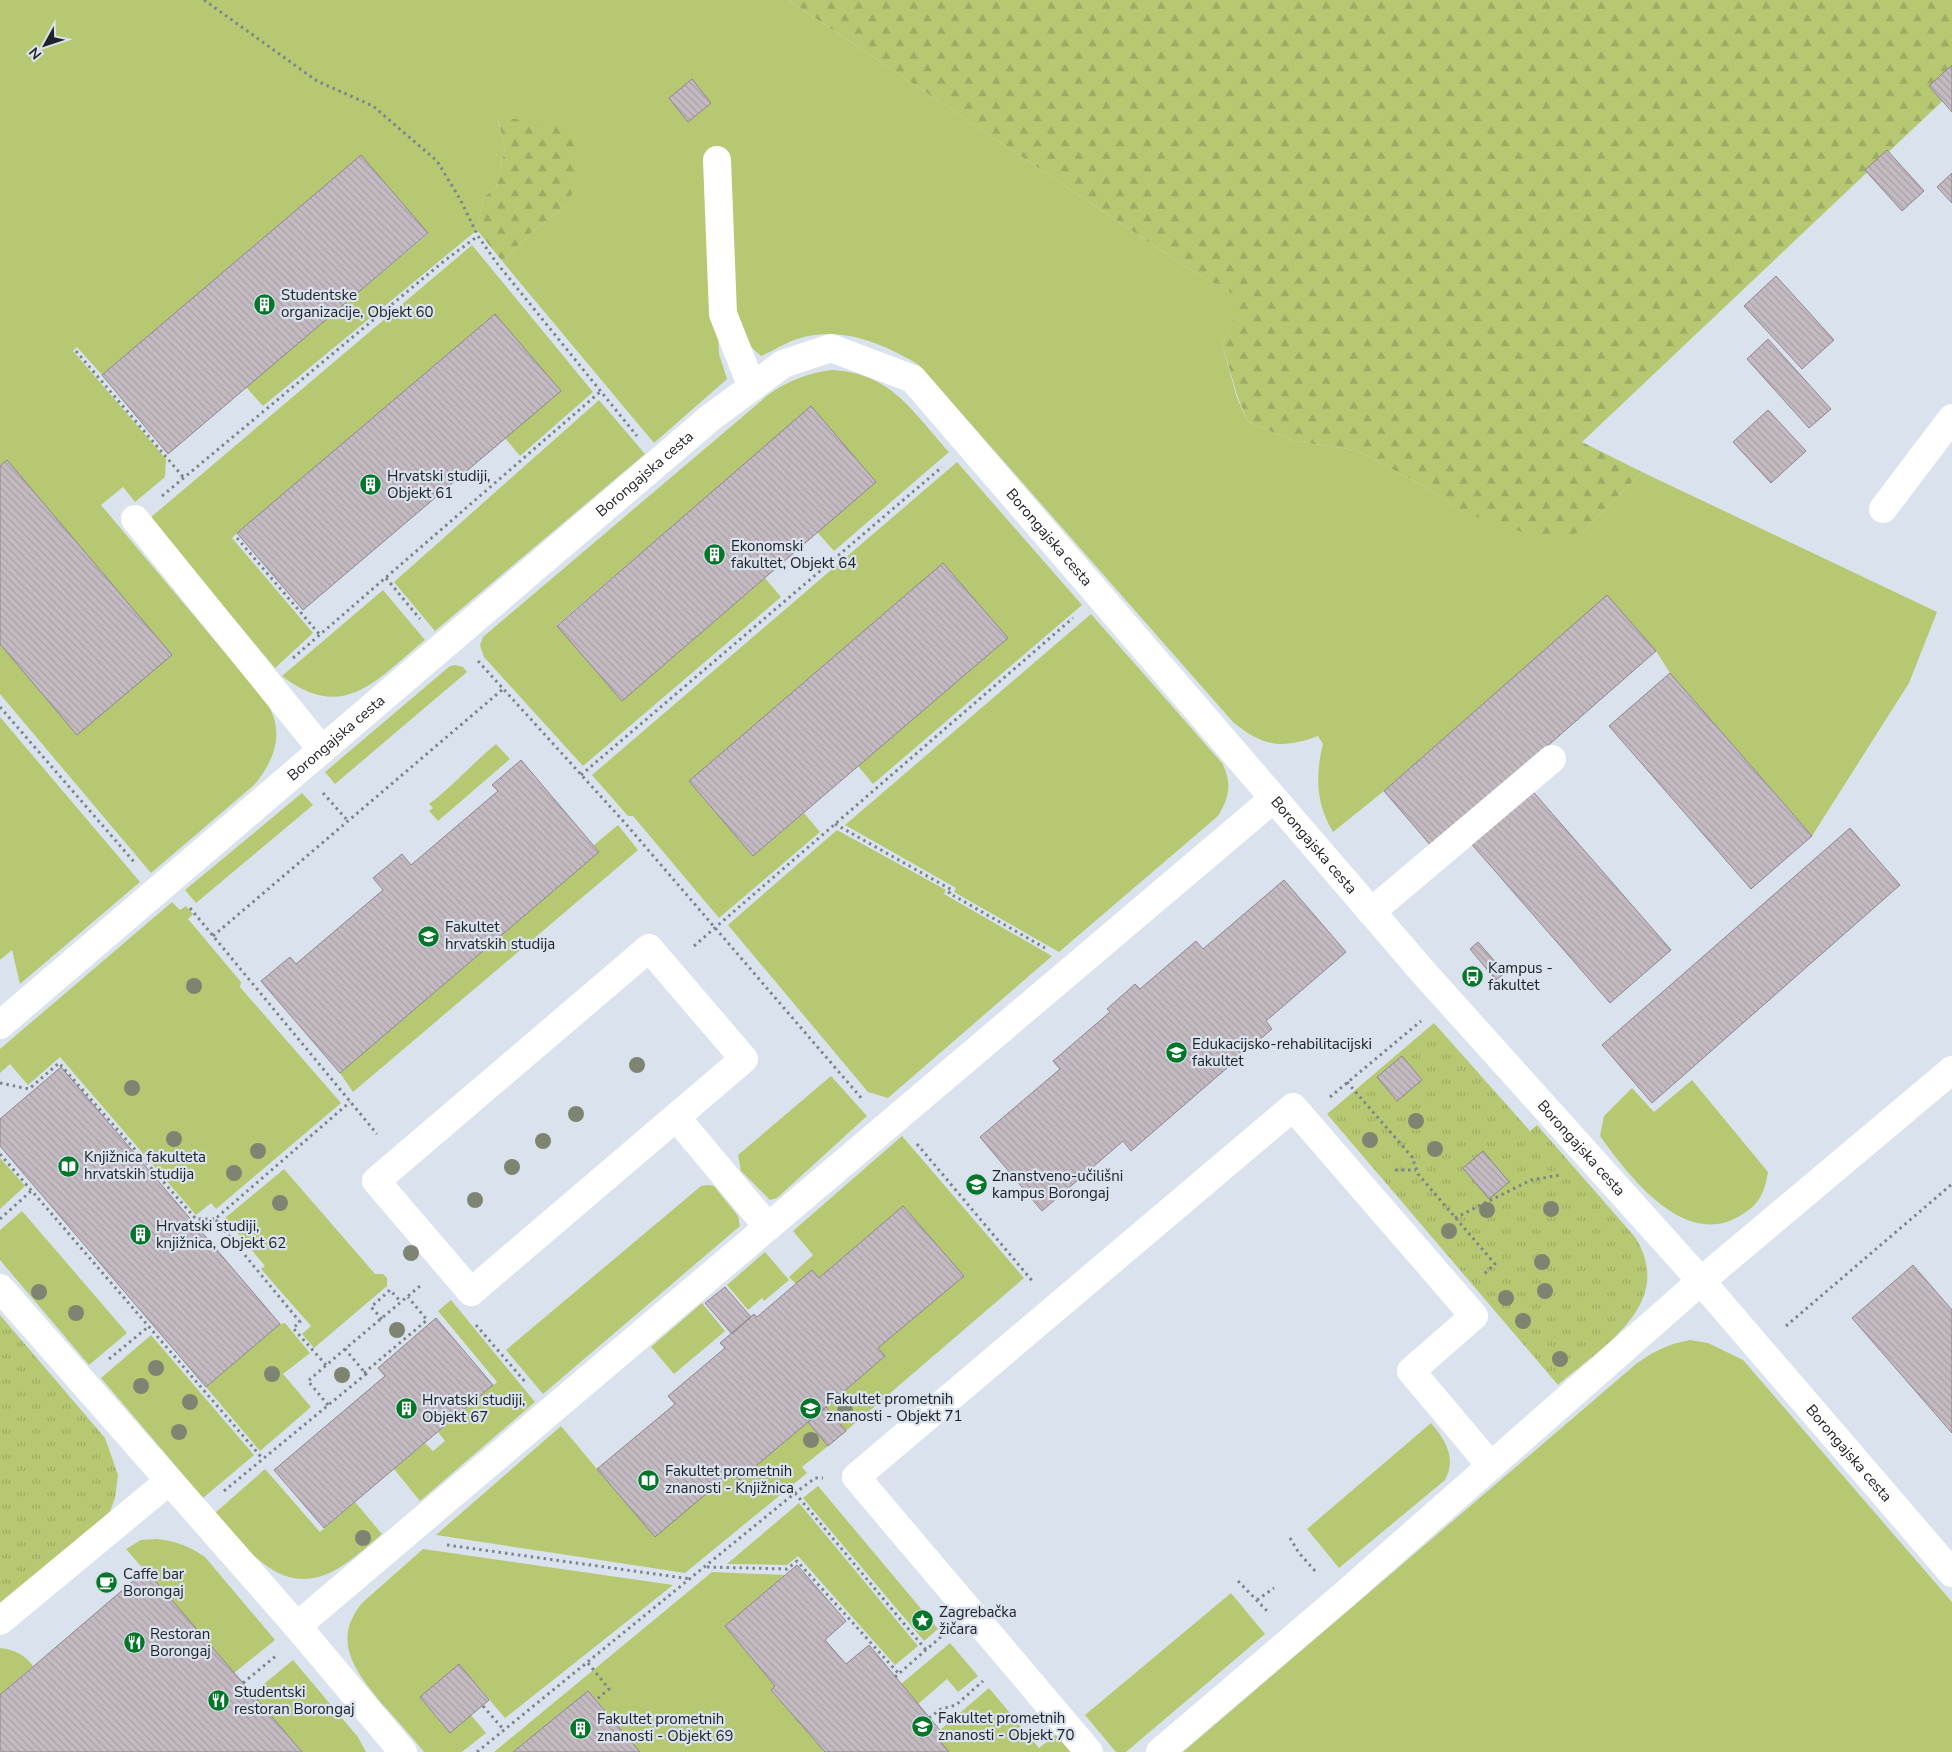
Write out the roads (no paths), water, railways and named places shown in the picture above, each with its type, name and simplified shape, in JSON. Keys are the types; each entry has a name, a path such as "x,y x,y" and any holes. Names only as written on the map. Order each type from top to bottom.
{"street":[{"path":"717,160 723,314 752,387"},
{"name":"Borongajska cesta","path":"0,1025 710,418 783,364 832,348 913,379 1371,912 1702,1281 1952,1573"},
{"path":"1883,509 1952,418"},
{"path":"135,519 322,750"},
{"path":"1371,912 1552,759"},
{"path":"297,1626 1273,799"},
{"path":"649,948 744,1059 676,1117 472,1292 376,1181 649,948"},
{"path":"1160,1752 1702,1281 1952,1070"},
{"path":"1089,1752 856,1477 1293,1106 1474,1316 1411,1371 1491,1466"},
{"path":"676,1117 768,1227"},
{"path":"0,1288 297,1626 403,1752"},
{"path":"0,1621 169,1481"}],"place":[{"name":"Studentske organizacije, Objekt 60","path":"265,304"},
{"name":"Hrvatski studiji, Objekt 61","path":"371,485"},
{"name":"Ekonomski fakultet, Objekt 64","path":"715,555"},
{"name":"Fakultet hrvatskih studija","path":"429,936"},
{"name":"Kampus - fakultet","path":"1472,977"},
{"name":"Edukacijsko-rehabilitacijski fakultet","path":"1176,1053"},
{"name":"Knjižnica fakulteta hrvatskih studija","path":"68,1166"},
{"name":"Znanstveno-učilišni kampus Borongaj","path":"976,1185"},
{"name":"Hrvatski studiji, knjižnica, Objekt 62","path":"140,1235"},
{"name":"Fakultet prometnih znanosti - Objekt 71","path":"810,1408"},
{"name":"Hrvatski studiji, Objekt 67","path":"406,1409"},
{"name":"Fakultet prometnih znanosti - Knjižnica","path":"649,1480"},
{"name":"Caffe bar Borongaj","path":"107,1583"},
{"name":"Zagrebačka žičara","path":"923,1621"},
{"name":"Restoran Borongaj","path":"134,1643"},
{"name":"Studentski restoran Borongaj","path":"218,1701"},
{"name":"Fakultet prometnih znanosti - Objekt 70","path":"922,1727"},
{"name":"Fakultet prometnih znanosti - Objekt 69","path":"581,1728"}]}
